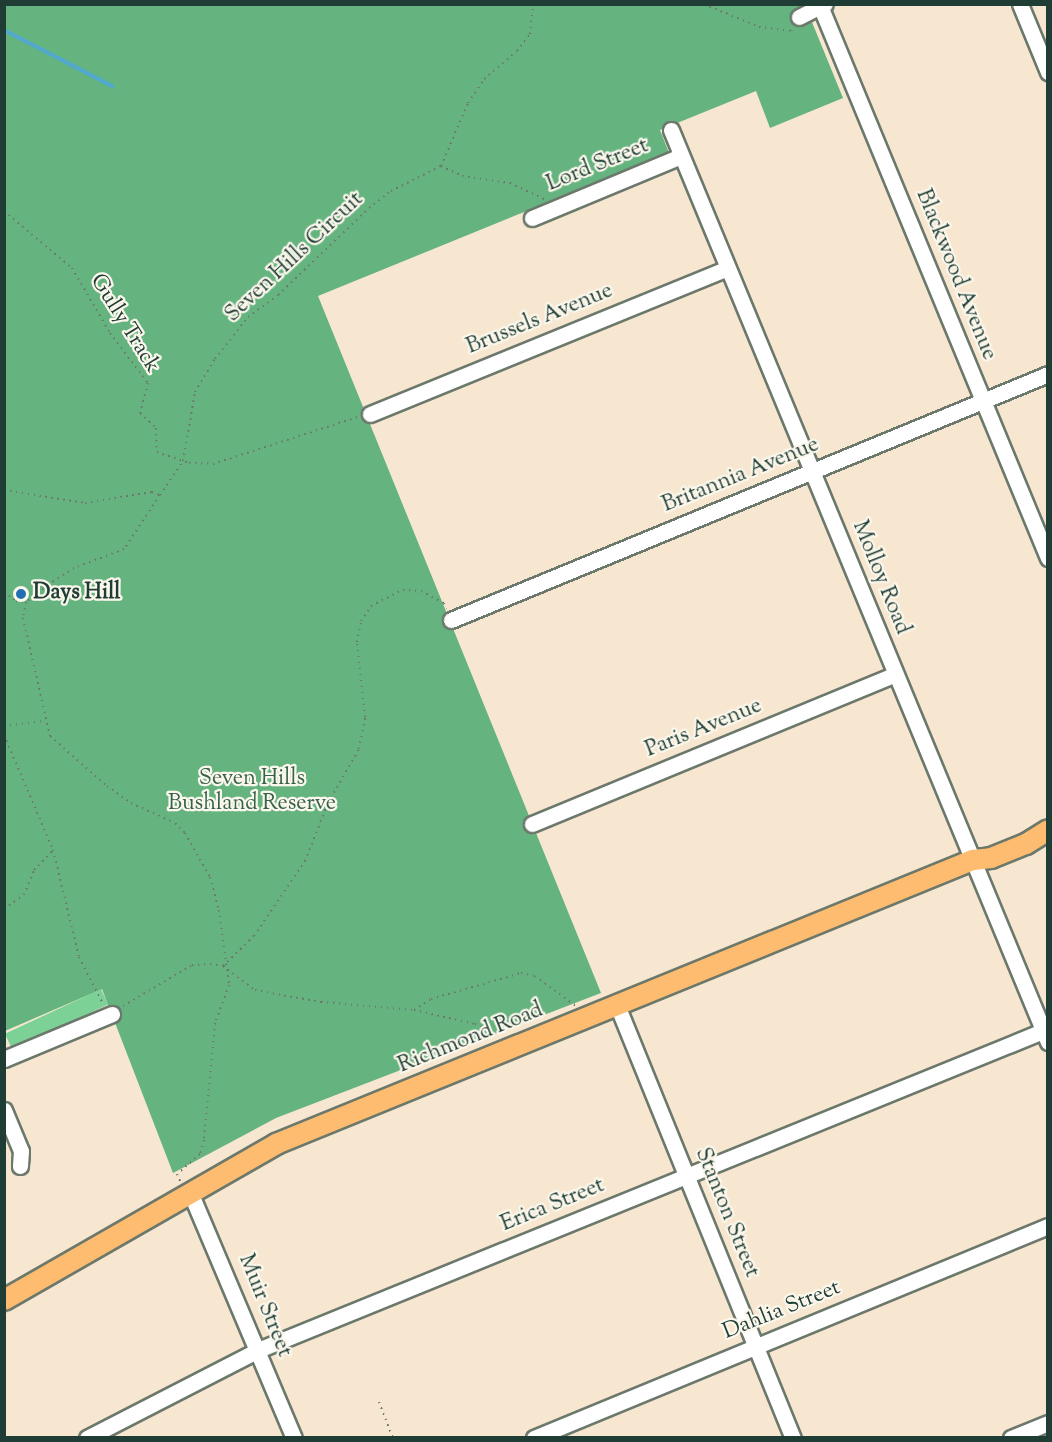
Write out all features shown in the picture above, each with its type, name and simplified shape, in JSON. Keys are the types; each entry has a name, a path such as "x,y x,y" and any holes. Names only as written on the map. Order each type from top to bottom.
{"main road":[{"name":"Richmond Road","path":"4,1300 276,1143 974,860 1004,841 1046,830"}],"street":[{"path":"1020,4 1047,72"},
{"name":"Blackwood Avenue","path":"796,11 823,6 1047,558"},
{"name":"Molloy Road","path":"671,130 894,675 974,860 1045,1036"},
{"name":"Lord Street","path":"532,218 681,156"},
{"name":"Brussels Avenue","path":"370,414 727,268"},
{"name":"Britannia Avenue","path":"451,620 1047,374"},
{"name":"Paris Avenue","path":"531,824 894,675"},
{"name":"Stanton Street","path":"617,1005 793,1437"},
{"path":"4,1059 112,1014"},
{"name":"Erica Street","path":"87,1437 258,1350 686,1176 1045,1036"},
{"path":"4,1110 21,1151 20,1166"},
{"name":"Muir Street","path":"190,1192 294,1437"},
{"name":"Dahlia Street","path":"534,1437 1047,1226"},
{"path":"1011,1437 1047,1422"}],"path":[{"path":"533,4 530,34 517,51 484,79 468,103 441,166 462,176 534,191 557,207"},
{"path":"704,4 759,27 790,32 796,11 777,4"},
{"name":"Seven Hills Circuit","path":"26,602 74,568 124,549 183,461 195,392 248,317 278,295 369,207 391,191 441,166"},
{"name":"Gully Track","path":"4,211 72,268 110,333 148,383 140,413 156,428 158,452 183,461"},
{"path":"183,461 213,464 370,414"},
{"path":"4,490 84,503 152,492 160,495"},
{"path":"223,966 254,936 305,861 328,803 359,749 365,717 357,642 361,621 371,606 403,590 421,591 444,603 451,620"},
{"path":"4,592 16,601 26,602 23,618 44,721 50,736 75,762 132,803 175,823 185,833 210,877 225,936 223,966 229,985 215,1023 204,1140 200,1154 177,1174 190,1192"},
{"path":"4,726 44,721"},
{"path":"4,735 53,850 79,957 100,1000 112,1014 192,965 223,966 255,990 321,1002 414,1011 475,1024 489,1030 493,1040"},
{"path":"4,909 24,894 34,870 53,850"},
{"path":"414,1011 431,999 521,973 535,976 576,1006"},
{"path":"379,1402 393,1437"}],"green space":[{"name":"Seven Hills Bushland Reserve","path":"5,5 805,5 843,98 770,128 756,91 660,130 669,153 318,296 601,993 276,1118 173,1173 102,989 5,1031"},
{"path":"101,989 108,1004 12,1049 5,1034"}],"waterway":[{"path":"4,30 112,86"}],"place":[{"name":"Days Hill","path":"21,594"}]}
